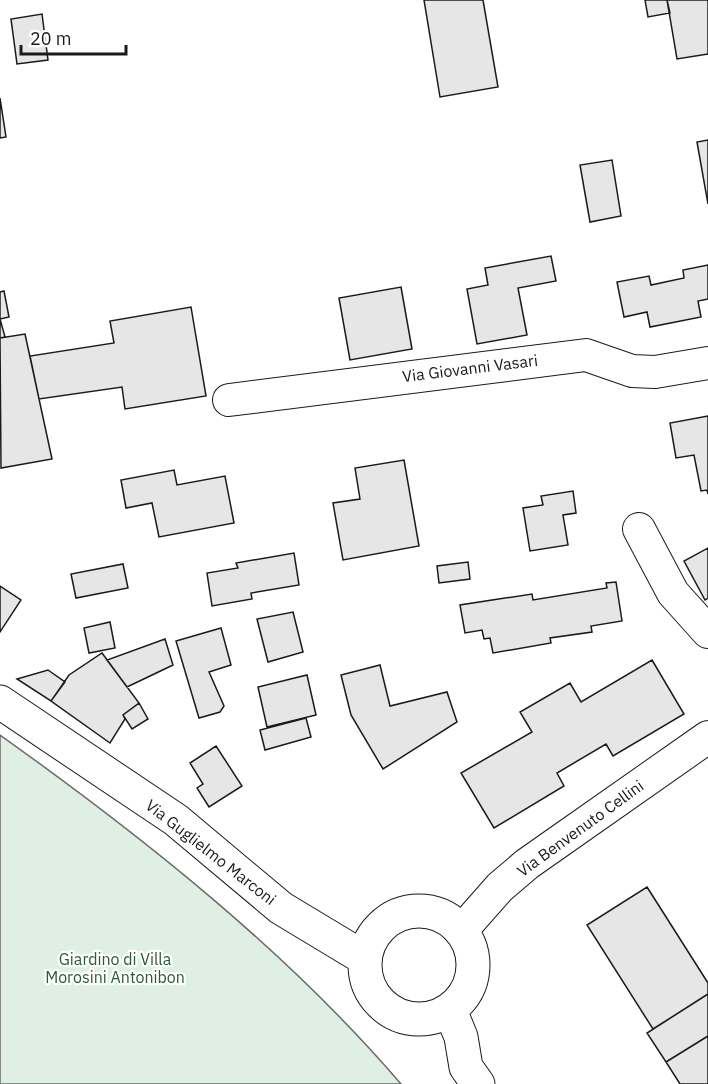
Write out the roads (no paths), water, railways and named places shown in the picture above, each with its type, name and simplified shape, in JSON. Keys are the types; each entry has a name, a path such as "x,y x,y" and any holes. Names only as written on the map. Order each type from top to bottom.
{"street":[{"name":"Via Giovanni Vasari","path":"229,400 586,354 632,371 655,372 708,363"},
{"path":"639,529 673,593 708,632"},
{"name":"Via Guglielmo Marconi","path":"0,702 176,820 281,908 364,958"},
{"name":"Via Benvenuto Cellini","path":"462,930 500,887 527,864 708,737"},
{"path":"431,911 448,918 462,930 470,946 474,964 471,982 463,998 450,1010 425,1019 398,1016 383,1006 372,993 365,976 364,958 369,941 380,926 404,912 431,911"},
{"path":"450,1010 461,1037 466,1067 478,1084"}],"park label":[{"name":"Giardino di Villa Morosini Antonibon","path":"115,968"}]}
